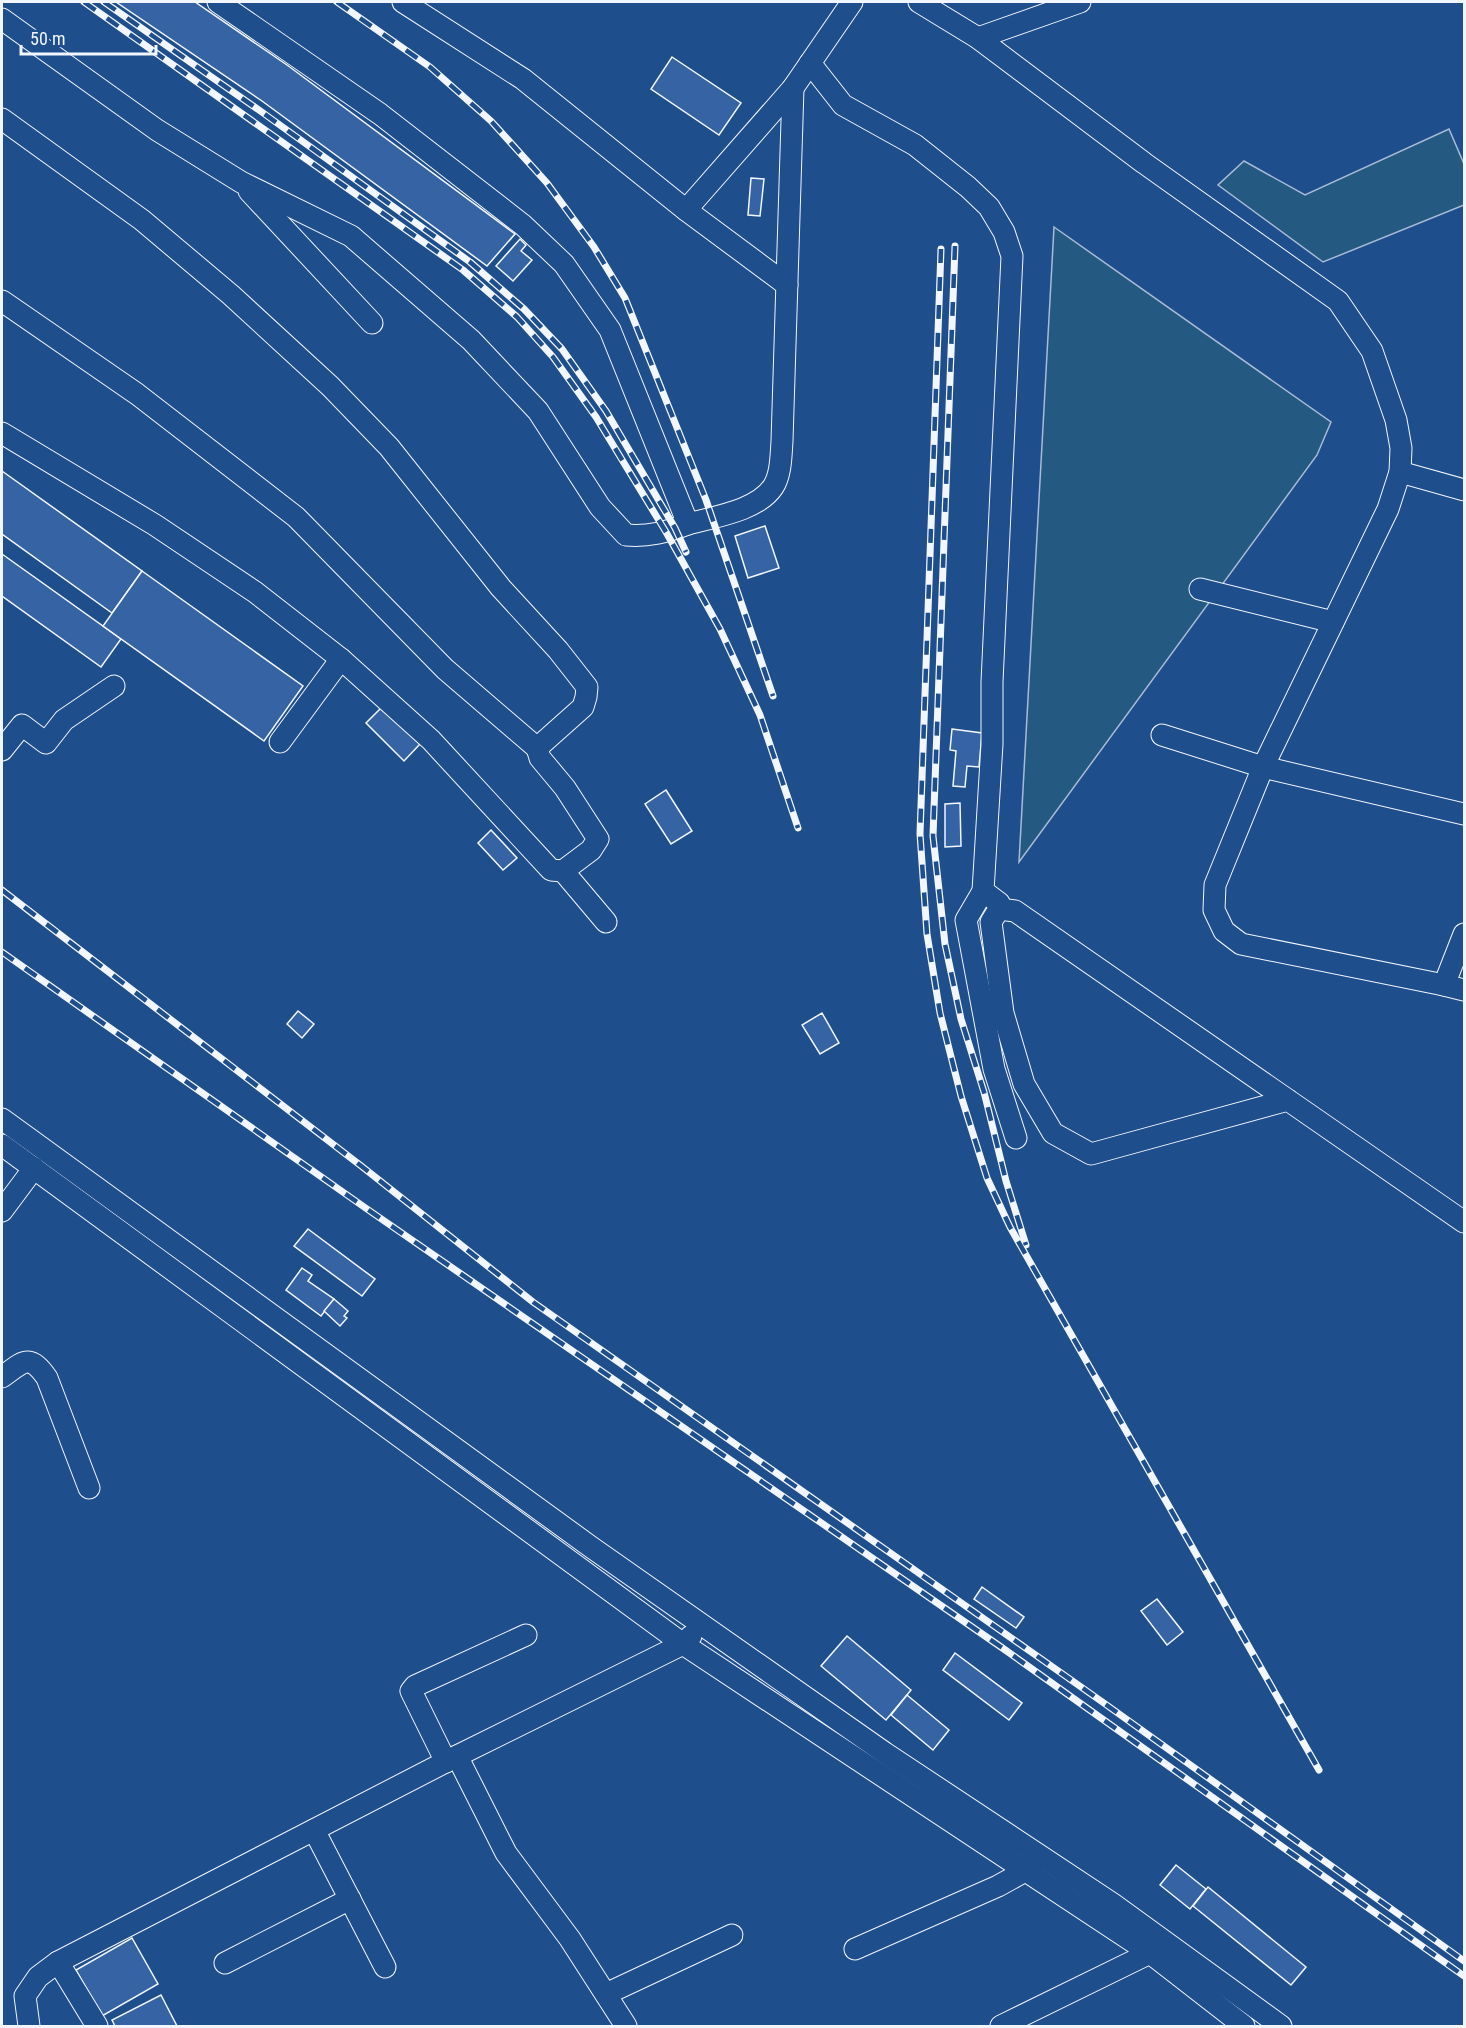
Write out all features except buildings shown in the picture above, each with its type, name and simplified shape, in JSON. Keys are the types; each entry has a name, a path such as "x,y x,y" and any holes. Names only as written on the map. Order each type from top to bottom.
{"street":[{"path":"218,2 380,114 523,225 564,264 610,330 687,524"},
{"path":"403,2 523,79 686,210 787,285"},
{"path":"686,210 793,88 852,2"},
{"path":"919,2 978,38 1144,163 1338,301 1372,351 1396,420 1401,448 1400,472 1388,509 1263,767 1215,885 1214,910 1224,931 1241,944 1454,988 1464,934"},
{"path":"978,38 1080,2"},
{"path":"2,19 157,130 241,182 351,236 471,340 538,411 600,507 626,535 643,537 730,514 763,498 774,486 782,441 793,88"},
{"path":"810,63 843,105 915,145 968,187 989,207 1004,232 1012,256 992,682 992,744 983,891 966,920 994,1069 1016,1138"},
{"path":"2,119 142,220 247,310 330,386 389,447 501,588 558,650 587,687 583,707 537,748"},
{"path":"241,182 372,323"},
{"path":"2,301 137,394 296,517 445,669 537,748 540,758 565,788 598,839 591,850 563,871 551,870 431,740 340,659 255,592 155,525 2,434"},
{"path":"1400,472 1464,490"},
{"path":"1200,590 1334,622"},
{"path":"280,742 340,659"},
{"path":"2,750 22,725 46,743 64,720 114,686"},
{"path":"1162,735 1263,767 1464,814"},
{"path":"563,871 606,922"},
{"path":"983,891 999,903 999,909 991,922 1003,1013 1024,1084 1053,1133 1091,1154 1287,1100"},
{"path":"999,909 1015,911 1464,1222"},
{"path":"2,1119 701,1625 885,1753 1040,1855 1158,1948 1244,2026"},
{"path":"2,1145 683,1644 1025,1871 1158,1948 1281,2026"},
{"path":"2,1211 34,1168"},
{"path":"2,1377 25,1361 32,1361 39,1367 47,1378 89,1488"},
{"path":"30,2026 25,1996 38,1977 58,1962 451,1759 683,1644 701,1625"},
{"path":"526,1635 415,1686 411,1691 506,1853 570,1939 626,2026"},
{"path":"314,1830 385,1967"},
{"path":"855,1949 998,1886 1025,1871 1040,1855"},
{"path":"225,1963 350,1899"},
{"path":"606,1994 732,1935"},
{"path":"1001,2026 1158,1948"},
{"path":"58,1962 97,2026"}],"shaded area":[{"path":"1449,129 1464,164 1464,205 1323,262 1218,185 1244,161 1305,195"},
{"path":"1054,227 1331,422 1317,455 1019,862"}],"railway":[{"path":"84,2 463,270 517,317 553,357 596,417 666,532 720,629 760,715 798,828"},
{"path":"104,2 470,262 524,309 562,349 606,411 675,528 686,552"},
{"path":"337,2 430,67 491,121 547,183 594,247 625,298 706,500 773,696"},
{"path":"955,246 933,836 945,944 961,1019 984,1092 1006,1181 1026,1245"},
{"path":"941,249 920,834 927,934 940,1013 961,1096 987,1178 1010,1227 1319,1770"},
{"path":"2,890 360,1165 533,1302 1101,1701 1464,1961"},
{"path":"2,952 367,1209 1001,1647 1464,1976"}]}
